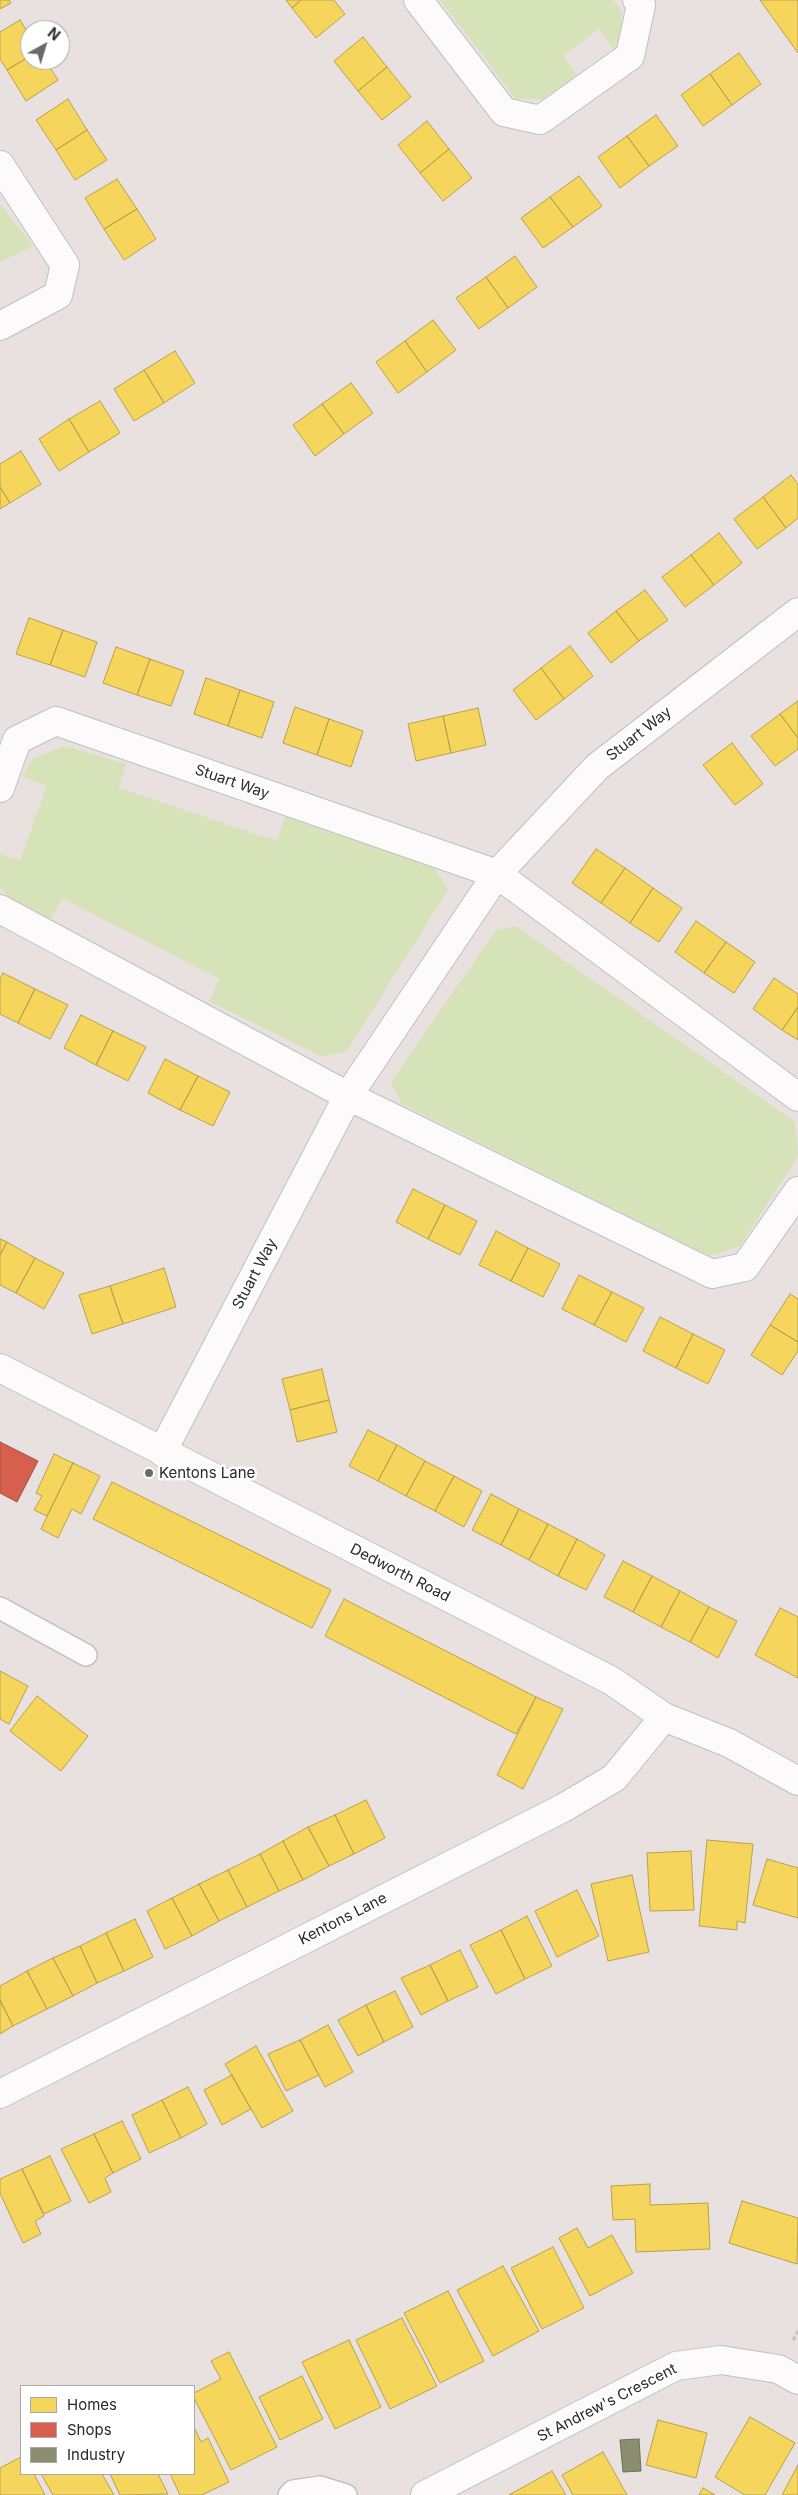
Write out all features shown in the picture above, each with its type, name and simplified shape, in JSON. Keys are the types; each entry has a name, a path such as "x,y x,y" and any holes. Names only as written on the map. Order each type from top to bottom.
{"street":[{"path":"418,0 504,112 540,120 630,56 641,5 637,0"},
{"path":"0,165 65,265 58,295 0,326"},
{"name":"Stuart Way","path":"162,1452 348,1096 497,874 597,767 798,612"},
{"name":"Stuart Way","path":"0,788 17,740 56,721 497,874"},
{"path":"497,874 798,1097"},
{"path":"0,909 348,1096 712,1274 745,1266 798,1191"},
{"name":"Dedworth Road","path":"0,1368 612,1681 664,1717 729,1743 798,1781"},
{"name":"Kentons Lane","path":"0,2094 563,1808 614,1778 664,1717"},
{"name":"St Andrew's Crescent","path":"425,2495 676,2366 721,2360 778,2369 798,2380"}],"lane":[{"path":"0,1608 86,1655"},
{"path":"289,2495 293,2491 320,2487 346,2495"}],"green space":[{"path":"440,0 613,0 621,10 622,32 614,49 599,29 563,56 577,76 542,99 516,99"},
{"path":"0,204 33,246 0,262"},
{"path":"64,746 126,764 119,788 277,841 285,817 434,867 448,890 346,1052 321,1056 209,1001 220,979 62,898 50,919 9,898 0,885 0,854 20,861 47,786 22,776 32,759"},
{"path":"515,926 795,1122 798,1156 740,1246 709,1256 402,1104 391,1082 496,930"}],"building: Homes":[{"path":"0,0 9,0 11,3 0,9"},
{"path":"286,0 301,0 292,8"},
{"path":"301,0 334,0 345,14 316,38 292,8"},
{"path":"760,0 798,0 798,53"},
{"path":"20,20 20,62 7,70 0,59 0,32"},
{"path":"363,37 387,67 358,91 334,61"},
{"path":"739,53 761,84 732,105 710,74"},
{"path":"20,62 20,70 52,70 58,80 26,101 7,70"},
{"path":"387,67 411,97 382,120 358,91"},
{"path":"710,74 732,105 703,126 681,95"},
{"path":"68,99 87,130 56,150 36,120"},
{"path":"656,115 678,146 649,166 627,136"},
{"path":"427,121 449,149 420,173 398,145"},
{"path":"87,130 107,160 75,180 56,150"},
{"path":"627,136 649,166 620,188 598,157"},
{"path":"449,149 472,178 443,201 420,173"},
{"path":"579,176 602,206 573,227 550,197"},
{"path":"117,179 137,209 104,229 85,198"},
{"path":"550,197 573,227 543,248 521,218"},
{"path":"137,209 156,239 124,260 104,229"},
{"path":"515,256 537,287 508,308 486,277"},
{"path":"486,277 508,308 479,329 456,298"},
{"path":"433,320 456,350 427,372 405,341"},
{"path":"405,341 427,372 398,393 376,362"},
{"path":"175,351 195,383 164,403 144,370"},
{"path":"144,370 164,403 134,421 114,389"},
{"path":"351,383 373,413 344,434 322,404"},
{"path":"100,401 120,433 89,452 69,419"},
{"path":"322,404 344,434 315,456 293,425"},
{"path":"69,419 89,452 59,471 39,439"},
{"path":"21,451 41,484 10,503 0,487 0,464"},
{"path":"791,475 798,484 798,518 786,528 763,497"},
{"path":"0,487 10,503 0,509"},
{"path":"763,497 786,528 757,549 734,519"},
{"path":"719,533 742,563 714,585 691,555"},
{"path":"691,555 714,585 685,607 662,577"},
{"path":"645,590 668,620 639,641 616,611"},
{"path":"616,611 639,641 611,663 588,633"},
{"path":"29,618 63,630 50,665 16,654"},
{"path":"63,630 97,642 85,677 50,665"},
{"path":"570,646 593,676 564,699 541,668"},
{"path":"116,647 150,659 137,695 103,683"},
{"path":"150,659 184,671 171,706 137,695"},
{"path":"541,668 564,699 536,720 513,690"},
{"path":"206,678 240,690 228,726 194,714"},
{"path":"240,690 274,702 262,738 228,726"},
{"path":"798,701 798,738 780,714"},
{"path":"295,707 329,719 317,755 283,743"},
{"path":"478,708 486,745 451,753 443,716"},
{"path":"780,714 798,738 798,749 775,766 751,736"},
{"path":"443,716 451,753 416,761 408,724"},
{"path":"329,719 363,731 351,767 317,755"},
{"path":"732,743 763,784 735,805 703,765"},
{"path":"596,849 625,868 601,903 572,883"},
{"path":"625,868 653,888 630,923 601,903"},
{"path":"653,888 682,908 659,942 630,923"},
{"path":"696,921 726,942 704,973 675,952"},
{"path":"726,942 755,962 734,993 704,973"},
{"path":"3,973 35,989 18,1023 0,1014 0,979"},
{"path":"774,978 798,994 798,1007 782,1030 753,1009"},
{"path":"35,989 68,1005 50,1039 18,1023"},
{"path":"798,1007 798,1040 782,1030"},
{"path":"81,1015 113,1031 96,1065 64,1048"},
{"path":"113,1031 146,1047 128,1081 96,1065"},
{"path":"165,1059 198,1076 180,1110 148,1093"},
{"path":"198,1076 230,1092 213,1126 180,1110"},
{"path":"413,1189 445,1205 428,1239 396,1222"},
{"path":"445,1205 477,1221 460,1255 428,1239"},
{"path":"496,1231 528,1248 511,1281 479,1265"},
{"path":"0,1239 7,1242 0,1255"},
{"path":"7,1242 35,1258 16,1293 0,1285 0,1255"},
{"path":"528,1248 560,1264 543,1297 511,1281"},
{"path":"35,1258 64,1273 44,1309 16,1293"},
{"path":"164,1268 176,1307 123,1324 110,1286"},
{"path":"579,1275 612,1292 594,1325 562,1309"},
{"path":"110,1286 123,1324 92,1334 79,1295"},
{"path":"612,1292 644,1308 626,1342 594,1325"},
{"path":"790,1294 798,1299 798,1342 770,1325"},
{"path":"660,1317 693,1334 676,1368 643,1351"},
{"path":"770,1325 798,1342 798,1351 782,1375 751,1355"},
{"path":"693,1334 725,1350 708,1384 676,1368"},
{"path":"322,1369 329,1400 290,1410 282,1379"},
{"path":"329,1400 337,1432 297,1442 290,1410"},
{"path":"368,1430 397,1445 378,1481 349,1466"},
{"path":"397,1445 425,1461 406,1496 378,1481"},
{"path":"54,1454 73,1463 47,1516 34,1510 42,1496 36,1493"},
{"path":"425,1461 454,1476 435,1511 406,1496"},
{"path":"73,1463 100,1476 81,1514 72,1509 58,1538 41,1529"},
{"path":"454,1476 482,1491 464,1527 435,1511"},
{"path":"112,1482 331,1590 312,1628 93,1519"},
{"path":"491,1494 519,1509 501,1545 472,1530"},
{"path":"519,1509 548,1524 529,1560 501,1545"},
{"path":"548,1524 577,1539 558,1576 529,1560"},
{"path":"577,1539 605,1555 586,1590 558,1576"},
{"path":"623,1561 652,1576 633,1612 604,1597"},
{"path":"652,1576 680,1591 661,1627 633,1612"},
{"path":"680,1591 709,1607 690,1642 661,1627"},
{"path":"344,1599 536,1697 516,1734 325,1636"},
{"path":"709,1607 737,1621 718,1658 690,1642"},
{"path":"780,1608 798,1617 798,1678 755,1655"},
{"path":"0,1671 28,1686 9,1724 0,1719"},
{"path":"37,1696 88,1736 61,1771 10,1731"},
{"path":"536,1697 563,1709 523,1789 497,1775"},
{"path":"366,1800 385,1838 354,1854 335,1815"},
{"path":"335,1815 354,1854 329,1866 308,1827"},
{"path":"308,1827 329,1866 303,1880 283,1841"},
{"path":"707,1840 753,1844 745,1923 737,1921 737,1930 699,1926"},
{"path":"283,1841 303,1880 279,1891 260,1854"},
{"path":"691,1851 694,1910 650,1911 647,1853"},
{"path":"260,1854 279,1891 247,1907 228,1870"},
{"path":"767,1859 798,1868 798,1918 753,1905"},
{"path":"228,1870 247,1907 219,1921 199,1884"},
{"path":"632,1875 649,1952 608,1961 591,1884"},
{"path":"199,1884 219,1921 192,1936 172,1898"},
{"path":"577,1890 599,1936 557,1957 535,1911"},
{"path":"172,1898 192,1936 165,1949 147,1911"},
{"path":"527,1916 552,1966 525,1979 501,1930"},
{"path":"135,1919 153,1957 124,1971 106,1933"},
{"path":"501,1930 525,1979 496,1994 470,1945"},
{"path":"106,1933 124,1971 97,1983 80,1946"},
{"path":"80,1946 97,1983 73,1996 53,1958"},
{"path":"460,1950 478,1987 448,2001 430,1965"},
{"path":"53,1958 73,1996 47,2009 27,1971"},
{"path":"430,1965 448,2001 421,2015 401,1978"},
{"path":"27,1971 47,2009 13,2026 0,2000 0,1986"},
{"path":"395,1991 413,2027 384,2042 366,2005"},
{"path":"0,2000 13,2026 0,2034"},
{"path":"366,2005 384,2042 358,2056 338,2020"},
{"path":"328,2025 353,2072 325,2087 300,2040"},
{"path":"300,2040 319,2075 286,2091 268,2054"},
{"path":"256,2046 293,2111 262,2128 225,2064"},
{"path":"232,2075 251,2109 222,2125 204,2090"},
{"path":"188,2087 207,2124 181,2138 162,2100"},
{"path":"162,2100 181,2138 149,2153 132,2115"},
{"path":"122,2121 141,2159 113,2173 94,2134"},
{"path":"94,2134 113,2173 105,2178 111,2192 89,2203 61,2149"},
{"path":"50,2156 71,2201 44,2214 22,2169"},
{"path":"22,2169 44,2216 35,2221 41,2234 23,2243 0,2193 0,2179"},
{"path":"650,2184 650,2205 708,2203 710,2249 636,2252 635,2219 613,2220 611,2186"},
{"path":"742,2201 798,2218 797,2264 729,2243"},
{"path":"577,2228 588,2248 612,2235 633,2273 590,2296 559,2238"},
{"path":"553,2247 584,2308 542,2329 511,2268"},
{"path":"503,2266 539,2331 493,2356 457,2290"},
{"path":"448,2291 484,2361 440,2383 404,2313"},
{"path":"402,2318 437,2386 390,2409 356,2340"},
{"path":"349,2340 381,2407 335,2429 302,2362"},
{"path":"229,2352 277,2447 231,2470 195,2400 195,2392 221,2379 211,2361"},
{"path":"302,2376 323,2419 280,2440 259,2397"},
{"path":"750,2417 795,2443 765,2495 745,2495 715,2477"},
{"path":"658,2420 707,2433 696,2478 646,2465"},
{"path":"195,2429 201,2442 208,2438 229,2482 202,2495 180,2495 170,2475 195,2475"},
{"path":"603,2452 627,2495 573,2495 562,2475"},
{"path":"20,2458 20,2475 35,2475 45,2495 0,2495 0,2468"},
{"path":"798,2465 798,2495 782,2495"},
{"path":"552,2471 566,2495 509,2495"},
{"path":"42,2475 103,2475 114,2495 53,2495"},
{"path":"110,2475 158,2475 168,2494 120,2495"},
{"path":"703,2488 715,2495 699,2495"}],"building: Shops":[{"path":"0,1442 38,1461 17,1502 0,1493"}],"building: Industry":[{"path":"639,2439 641,2471 623,2472 620,2440"}],"place":[{"name":"Kentons Lane","path":"149,1473"}]}
